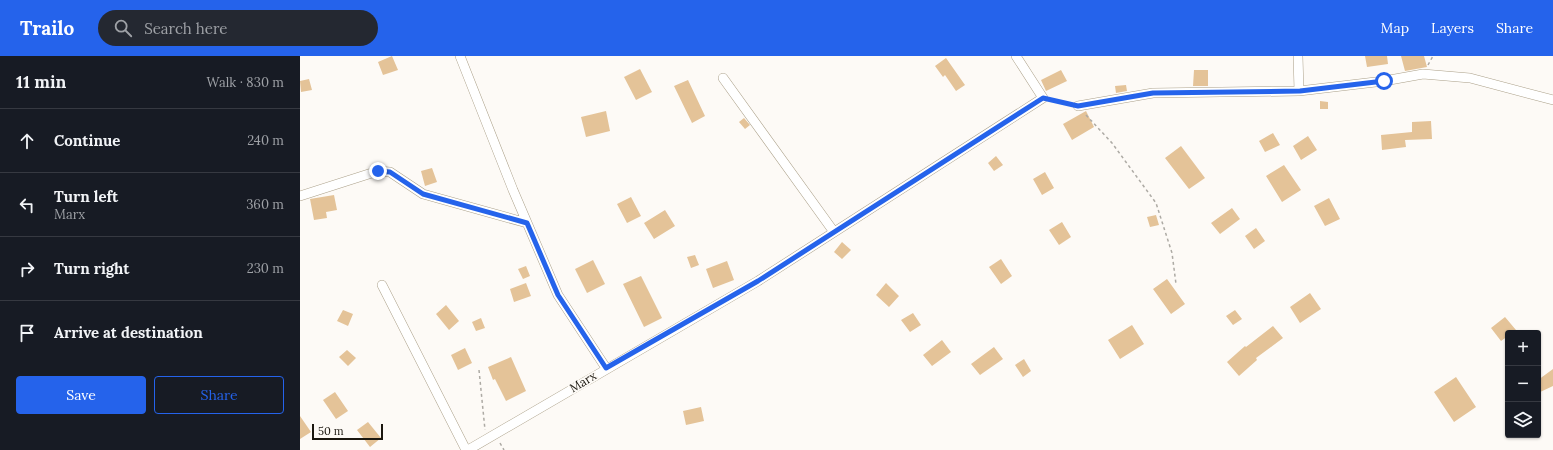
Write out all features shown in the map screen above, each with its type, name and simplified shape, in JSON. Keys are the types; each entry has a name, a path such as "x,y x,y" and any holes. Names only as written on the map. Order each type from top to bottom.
{"street":[{"path":"460,56 527,223 558,295 606,368"},
{"path":"1016,56 1043,98"},
{"path":"1298,56 1300,91"},
{"path":"1078,106 1153,93 1300,91 1384,81 1423,74 1470,78 1553,100"},
{"path":"723,78 834,232"},
{"name":"Marx","path":"467,450 758,281 1043,98"},
{"path":"300,196 378,171 390,172 423,194 527,223"},
{"path":"382,285 467,450"}],"path":[{"path":"1043,98 1078,106 1112,143 1156,203 1172,253 1176,284"},
{"path":"479,370 486,438"}],"building":[{"path":"392,56 398,70 383,75 378,62"},
{"path":"1365,56 1387,56 1388,64 1367,67"},
{"path":"1401,56 1424,56 1427,67 1405,71"},
{"path":"946,58 965,85 956,91 945,75 943,77 935,66"},
{"path":"640,69 652,92 636,100 624,77"},
{"path":"1061,70 1067,81 1046,91 1041,80"},
{"path":"1194,70 1208,70 1208,86 1193,86"},
{"path":"309,79 312,90 301,92 300,81"},
{"path":"688,80 705,116 692,123 674,86"},
{"path":"1126,85 1127,91 1116,93 1115,86"},
{"path":"1320,101 1328,102 1328,109 1320,109"},
{"path":"606,111 610,131 586,137 581,117"},
{"path":"1086,111 1094,127 1072,140 1063,124"},
{"path":"744,118 750,125 745,129 739,122"},
{"path":"1431,121 1432,139 1405,140 1406,147 1382,150 1381,135 1412,132 1412,122"},
{"path":"1273,133 1280,145 1265,152 1259,141"},
{"path":"1308,136 1317,150 1301,160 1293,146"},
{"path":"1181,146 1205,178 1189,189 1165,158"},
{"path":"996,156 1003,165 994,171 988,163"},
{"path":"1284,165 1301,190 1282,202 1266,176"},
{"path":"432,168 437,182 425,186 421,171"},
{"path":"1045,172 1054,188 1042,195 1033,179"},
{"path":"334,195 337,210 326,212 327,218 314,220 310,199"},
{"path":"631,197 641,216 627,223 617,204"},
{"path":"1329,198 1340,219 1325,226 1314,206"},
{"path":"1232,208 1240,219 1220,234 1211,223"},
{"path":"665,210 675,226 654,239 644,223"},
{"path":"1156,215 1159,225 1150,227 1147,217"},
{"path":"1062,222 1071,237 1059,245 1049,230"},
{"path":"1256,228 1265,241 1254,249 1245,236"},
{"path":"842,242 851,250 842,259 834,252"},
{"path":"695,255 699,265 691,268 687,257"},
{"path":"1001,259 1012,276 1001,284 989,267"},
{"path":"593,260 605,284 587,293 575,269"},
{"path":"727,261 734,280 713,288 706,269"},
{"path":"526,266 530,276 523,279 518,269"},
{"path":"641,276 662,318 644,327 623,284"},
{"path":"1167,279 1185,304 1171,314 1153,289"},
{"path":"526,283 531,296 514,302 510,289"},
{"path":"886,283 899,296 889,307 876,295"},
{"path":"1310,293 1321,309 1300,323 1290,307"},
{"path":"446,305 459,321 449,330 436,314"},
{"path":"343,310 353,314 348,326 337,321"},
{"path":"1235,310 1242,319 1233,325 1226,316"},
{"path":"913,313 921,325 910,332 901,320"},
{"path":"1505,317 1516,330 1505,330 1505,338 1501,341 1491,328"},
{"path":"481,318 485,328 476,331 472,322"},
{"path":"1132,325 1144,344 1120,359 1108,340"},
{"path":"1273,326 1283,338 1256,358 1257,360 1239,376 1227,362 1245,346 1246,347"},
{"path":"942,340 951,352 932,366 923,355"},
{"path":"994,347 1003,359 980,375 971,364"},
{"path":"465,348 472,363 458,370 451,355"},
{"path":"347,350 356,358 348,366 339,357"},
{"path":"511,357 526,391 506,401 495,379 493,380 488,367"},
{"path":"1024,359 1031,371 1023,377 1015,365"},
{"path":"1553,369 1553,386 1541,392 1541,378"},
{"path":"1456,377 1476,407 1454,422 1434,392"},
{"path":"335,392 348,411 336,419 323,400"},
{"path":"701,407 704,421 686,425 683,411"},
{"path":"300,416 311,432 300,439"},
{"path":"368,422 381,438 370,447 357,430"}],"route":[{"path":"378,171 390,172 423,194 527,223 558,295 606,368 758,281 1043,98 1078,106 1153,93 1300,91 1384,81"}]}
